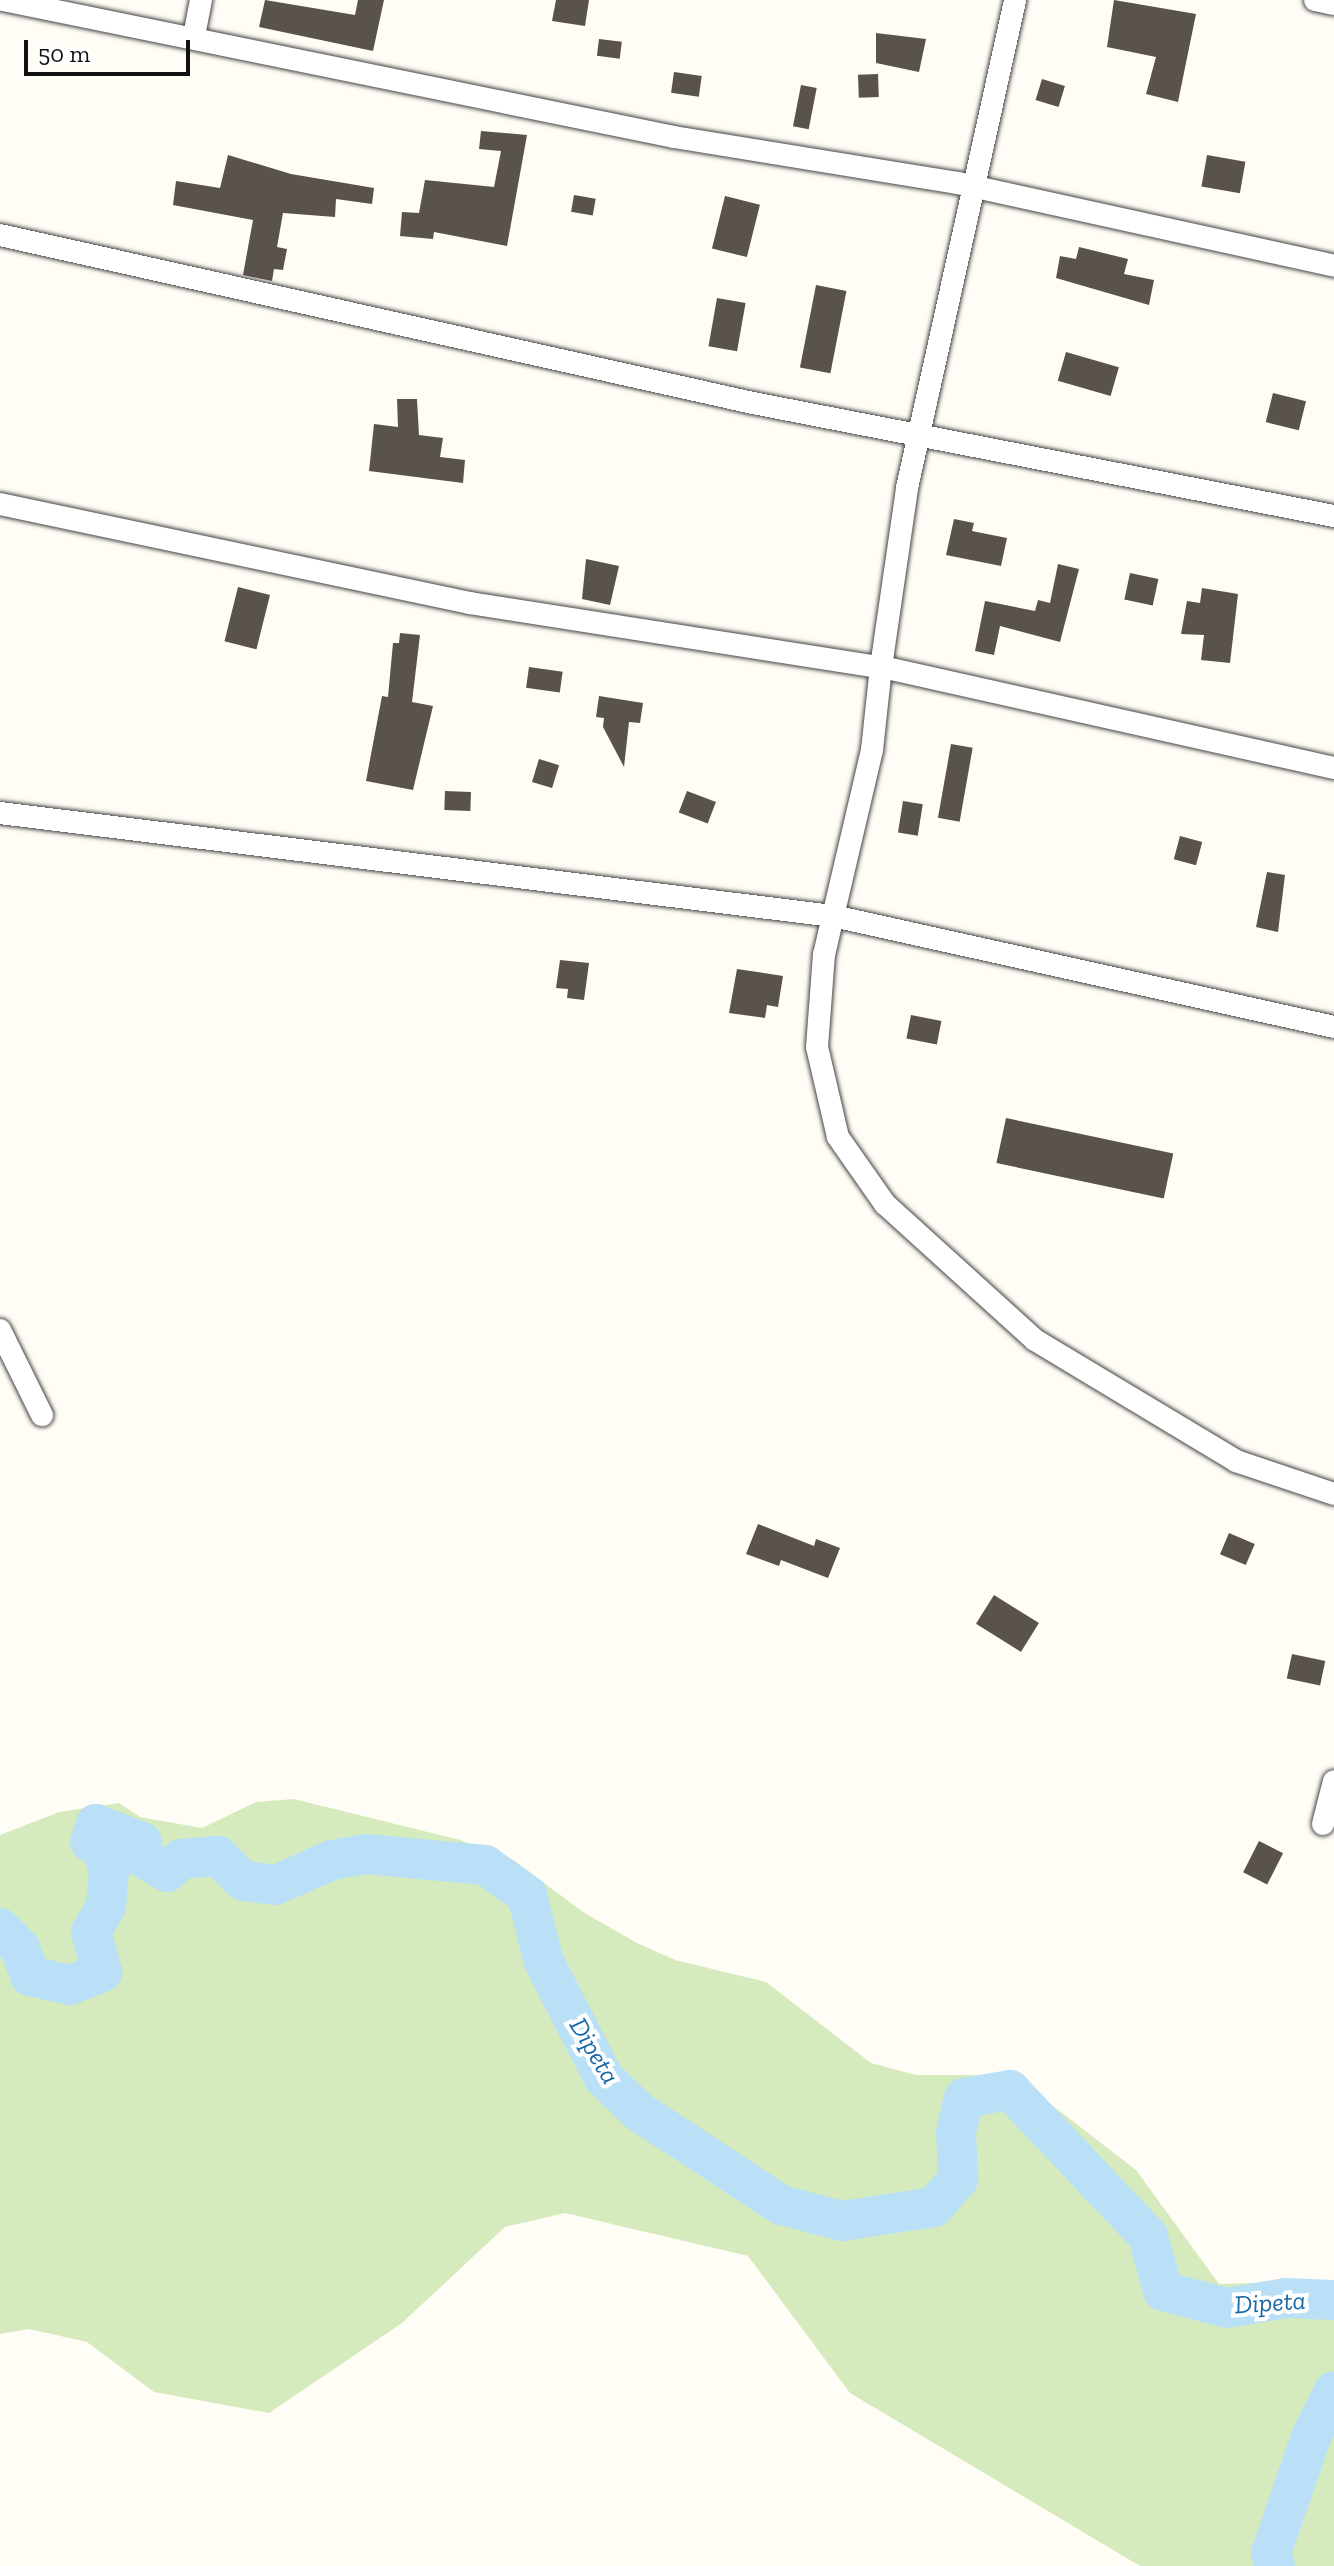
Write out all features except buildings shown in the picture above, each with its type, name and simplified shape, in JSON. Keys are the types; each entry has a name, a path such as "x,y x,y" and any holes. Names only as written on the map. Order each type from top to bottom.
{"street":[{"path":"3,0 194,36 674,137 974,189 1334,266"},
{"path":"194,36 201,0"},
{"path":"1015,0 920,433 881,667 872,750 824,954 817,1047 838,1137 885,1204 1035,1340 1236,1461 1334,1494"},
{"path":"1315,0 1334,4"},
{"path":"0,235 448,338 1334,516"},
{"path":"0,504 470,603 881,667 1334,768"},
{"path":"0,813 833,916 1334,1027"},
{"path":"0,1330 42,1415"},
{"path":"1323,1824 1334,1781"}],"green space":[{"path":"294,1799 460,1840 515,1861 583,1912 637,1943 675,1960 766,1982 871,2063 916,2075 1013,2075 1136,2170 1219,2284 1320,2281 1334,2285 1334,2566 1140,2566 850,2393 748,2256 565,2213 505,2227 402,2323 269,2413 154,2392 87,2342 29,2329 0,2334 0,1835 59,1812 119,1803 140,1817 202,1828 256,1802"}],"waterway":[{"name":"Dipeta","path":"0,1928 20,1948 30,1976 70,1985 102,1972 91,1932 106,1906 109,1874 103,1850 90,1842 96,1824 142,1842 140,1856 167,1872 181,1859 218,1856 244,1881 275,1885 332,1860 365,1854 485,1865 527,1895 544,1962 604,2078 638,2111 781,2205 842,2221 934,2207 958,2179 956,2132 964,2098 1010,2090 1148,2236 1163,2291 1227,2308 1286,2298 1334,2300"},
{"name":"Dipeta","path":"1275,2566 1271,2553 1311,2437 1334,2391"}]}
